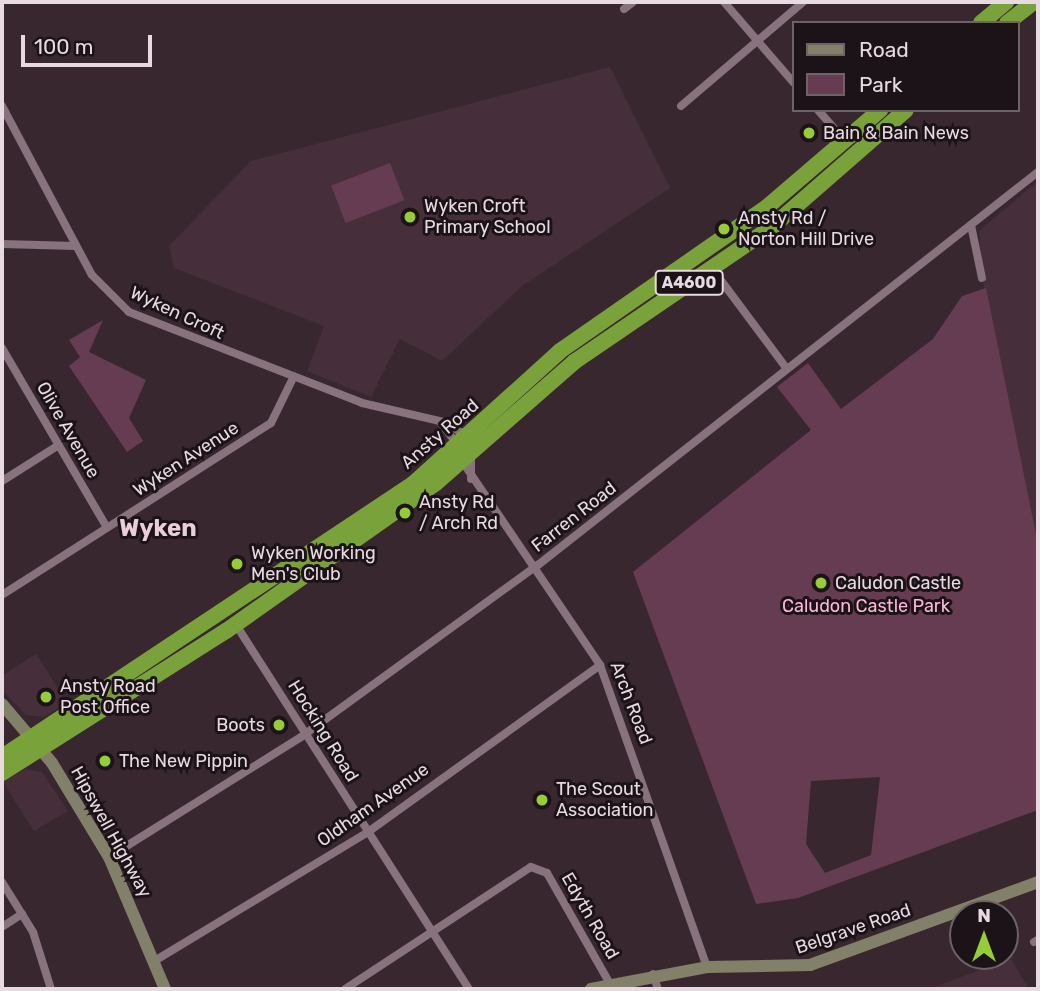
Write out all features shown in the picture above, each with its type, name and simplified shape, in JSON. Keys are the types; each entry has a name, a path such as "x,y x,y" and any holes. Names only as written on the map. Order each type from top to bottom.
{"highway":[{"path":"983,21 1006,2"},
{"path":"1010,21 1034,2"},
{"name":"Ansty Road","path":"465,450 580,336 701,253 845,141 878,112"},
{"path":"845,141 857,144 901,112"},
{"name":"Ansty Road","path":"2,757 36,742 234,622 465,450 593,348 773,226 902,112"},
{"name":"Ansty Road","path":"2,773 36,742"}],"street":[{"path":"624,9 633,2"},
{"path":"724,2 792,81"},
{"path":"681,106 803,2"},
{"name":"Wyken Croft","path":"2,106 76,246 101,287 129,312 367,405 440,422 465,450"},
{"path":"820,112 845,141"},
{"name":"Farren Road","path":"109,857 306,733 533,569 1038,172"},
{"path":"971,226 982,278"},
{"path":"2,244 76,246"},
{"path":"701,253 787,369"},
{"name":"Olive Avenue","path":"2,348 107,528"},
{"path":"2,368 10,363"},
{"name":"Wyken Avenue","path":"2,595 271,423 294,376"},
{"path":"440,422 465,450"},
{"path":"2,481 59,445"},
{"name":"Ansty Road","path":"465,450 471,479"},
{"name":"Arch Road","path":"471,479 600,665 707,967"},
{"name":"Hocking Road","path":"234,622 470,989"},
{"name":"Oldham Avenue","path":"156,960 368,832 600,665"},
{"name":"Hipswell Highway","path":"2,704 36,742 109,857 156,960 165,989"},
{"name":"Edyth Road","path":"434,934 524,869 540,868 610,984"},
{"name":"Belgrave Road","path":"591,989 653,974 707,967 810,965 1038,881"},
{"path":"2,882 22,914 51,989"},
{"path":"2,927 22,914"},
{"path":"345,989 434,934"},
{"path":"653,974 657,989"}],"shaded area":[{"name":"Wyken Croft Primary School","path":"610,67 670,188 523,285 442,361 400,339 371,397 307,371 324,326 174,268 169,246 251,161"},
{"path":"1038,181 1038,544 986,311 979,231"},
{"path":"36,654 67,703 44,717 26,715 2,690 2,676"},
{"path":"25,769 42,772 68,811 34,831 3,782"},
{"path":"981,970 1018,970 1029,989 928,989"}],"green space":[{"path":"390,163 404,200 346,223 331,186"},
{"name":"Caludon Castle Park","path":"986,288 1038,544 1038,810 798,898 756,904 633,572 811,430 777,387 808,363 841,409 933,339 962,296","holes":["880,777 871,855 825,873 806,844 811,781"]},
{"path":"103,320 89,352 146,380 129,418 143,441 127,452 69,366 80,357 69,340"}],"place":[{"name":"Bain & Bain News","path":"809,133"},
{"name":"Wyken Croft Primary School","path":"410,217"},
{"name":"Ansty Rd / Norton Hill Drive","path":"724,229"},
{"name":"Ansty Rd / Arch Rd","path":"405,513"},
{"name":"Wyken Working Men's Club","path":"237,564"},
{"name":"Caludon Castle","path":"821,583"},
{"name":"Ansty Road Post Office","path":"46,697"},
{"name":"Boots","path":"279,725"},
{"name":"The New Pippin","path":"105,761"},
{"name":"The Scout Association","path":"542,800"}],"district":[{"name":"Wyken","path":"158,529"}]}
